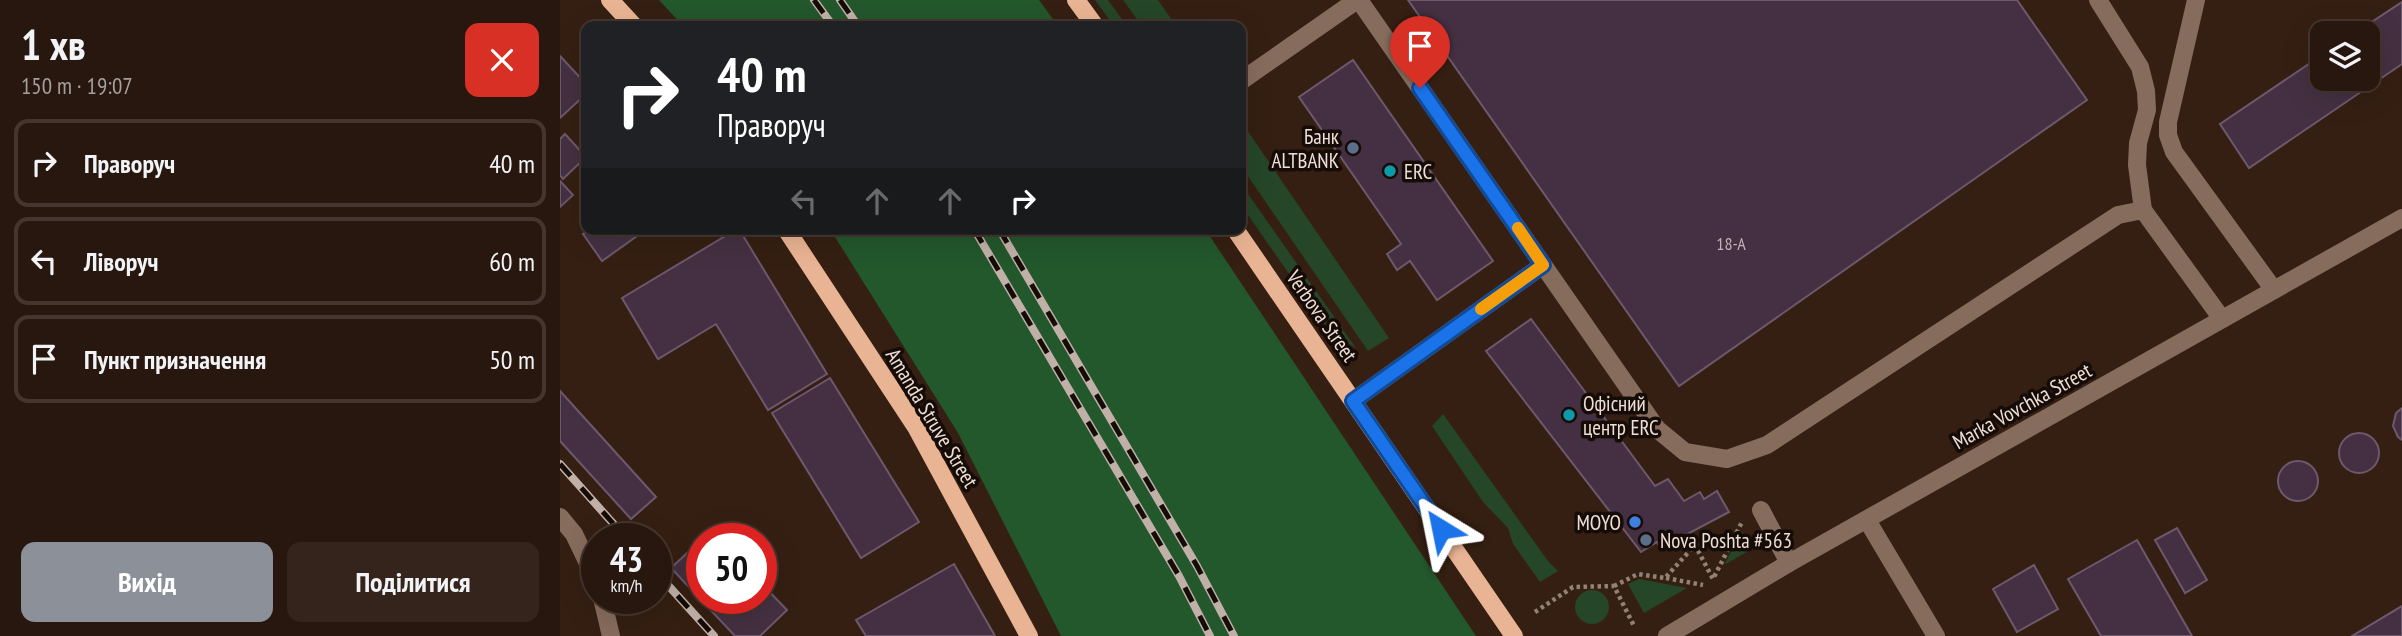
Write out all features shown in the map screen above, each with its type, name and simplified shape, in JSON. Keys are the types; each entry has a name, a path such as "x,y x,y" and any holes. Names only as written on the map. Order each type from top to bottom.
{"main road":[{"path":"610,0 629,21"},
{"path":"1076,0 1091,21"},
{"name":"Amanda Struve Street","path":"790,235 916,427 1029,636"},
{"name":"Verbova Street","path":"1239,235 1514,636"}],"street":[{"path":"1246,78 1358,0 1657,429 1685,452 1727,459 1767,445 2118,215 2143,209"},
{"path":"2098,0 2140,67 2146,91 2147,110 2138,142 2137,165 2143,209 2222,319"},
{"path":"2196,0 2168,122 2168,135 2174,152 2274,290"},
{"name":"Marka Vovchka Street","path":"1667,636 1789,563 2402,218"},
{"path":"1353,401 1543,265"},
{"path":"1761,510 1789,563"},
{"path":"560,517 574,534 581,549"},
{"path":"1867,520 1936,636"},
{"path":"606,614 611,636"}],"path":[{"path":"1695,545 1713,579 1744,519 1750,529"},
{"path":"1695,545 1729,548"},
{"path":"1665,578 1695,545"},
{"path":"1535,612 1573,587 1614,586 1638,574 1703,584"},
{"path":"1614,586 1634,625"}],"green space":[{"path":"659,0 1039,0 1054,21 678,21"},
{"path":"1095,0 1108,0 1123,21 1110,21"},
{"path":"1123,0 1158,0 1173,21 1138,21"},
{"path":"1246,131 1389,338 1368,351 1246,173"},
{"path":"1246,191 1356,348 1331,334 1246,212"},
{"path":"834,235 1209,235 1476,636 1061,636 958,433"},
{"path":"1443,414 1548,561 1558,571 1540,582 1513,544 1508,528 1483,502 1432,426"},
{"path":"1742,531 1752,549 1724,565"},
{"path":"1639,579 1687,588 1644,613 1628,584"},
{"path":"1592,590 1604,595 1609,607 1604,619 1592,624 1580,619 1575,607 1580,595"}],"building":[{"path":"1408,0 2017,0 2087,100 1679,386"},
{"path":"2402,2 2402,64 2380,79 2380,21 2373,21"},
{"path":"560,56 581,79 581,99 560,118"},
{"name":"ERC","path":"1353,60 1493,261 1437,300 1410,261 1397,270 1387,254 1401,244 1299,97"},
{"path":"2310,63 2310,91 2362,91 2249,168 2220,124"},
{"path":"565,134 581,152 581,162 563,179 560,175 560,139"},
{"path":"560,181 573,195 560,207"},
{"path":"584,235 639,235 602,261"},
{"path":"727,235 743,235 827,374 768,410 716,324 658,359 622,298"},
{"name":"Офісний центр ERC","path":"1531,319 1655,486 1668,479 1684,501 1700,492 1704,499 1717,491 1729,512 1678,539 1675,535 1659,546 1657,542 1641,552 1486,351"},
{"path":"830,378 919,522 861,558 772,413"},
{"path":"560,391 656,497 631,519 560,441"},
{"path":"2402,408 2402,440 2393,426 2396,413"},
{"path":"2359,433 2367,434 2373,439 2378,445 2378,461 2373,467 2367,472 2359,473 2351,472 2345,467 2340,461 2339,453 2340,445 2345,439 2351,434"},
{"path":"2298,461 2306,462 2312,467 2317,473 2317,489 2312,495 2306,500 2298,501 2290,500 2284,495 2279,489 2278,481 2279,473 2284,467 2290,462"},
{"path":"2177,528 2207,580 2185,593 2155,540"},
{"path":"2137,540 2192,636 2101,636 2068,579"},
{"path":"686,554 686,584 672,569"},
{"path":"954,564 995,636 866,636 856,620"},
{"path":"2034,565 2058,609 2017,632 1993,589"},
{"path":"777,600 787,610 760,636 735,636 714,614 777,614"},
{"path":"2402,606 2402,636 2352,636"}],"railway":[{"path":"814,0 829,21"},
{"path":"840,0 855,21"},
{"path":"978,235 1179,576 1210,636"},
{"path":"1003,235 1197,566 1234,636"},
{"path":"560,464 613,523"},
{"path":"672,590 714,636"}],"slow traffic":[{"path":"1481,309 1543,265 1518,228"}],"place":[{"name":"Банк ALTBANK","path":"1353,148"},
{"name":"ERC","path":"1390,171"},
{"name":"Офісний центр ERC","path":"1569,415"},
{"name":"MOYO","path":"1635,522"},
{"name":"Nova Poshta #563","path":"1646,540"}],"route":[{"path":"1420,88 1543,265 1353,401 1441,529"}]}
